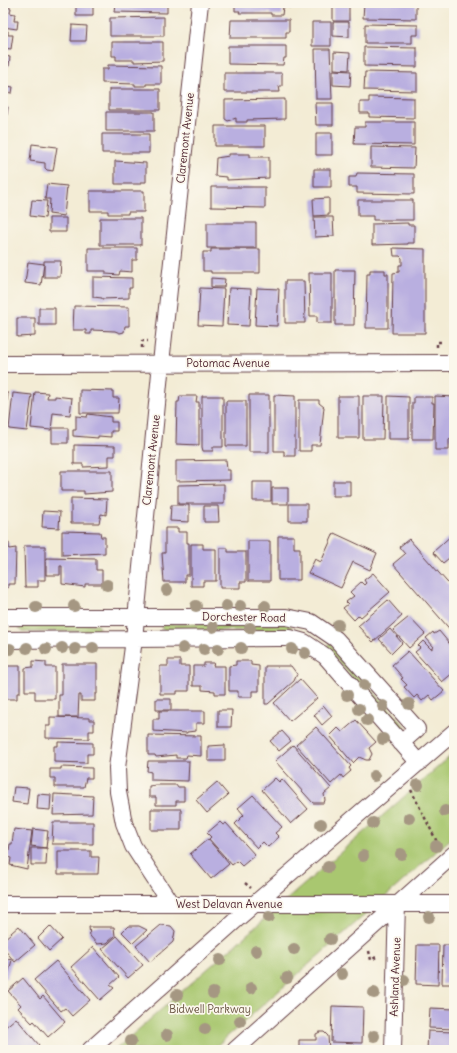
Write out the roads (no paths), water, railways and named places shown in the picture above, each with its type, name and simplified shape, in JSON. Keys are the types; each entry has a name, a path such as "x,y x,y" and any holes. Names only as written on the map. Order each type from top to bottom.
{"street":[{"name":"Claremont Avenue","path":"171,904 133,846 124,823 118,792 118,768 134,639 161,363 200,3"},
{"name":"Potomac Avenue","path":"3,364 454,363"},
{"name":"Dorchester Road","path":"7,617 286,617 302,619 325,630 336,639 417,729 401,743"},
{"path":"7,617 7,640"},
{"path":"298,640 302,619"},
{"path":"316,649 325,630"},
{"name":"Dorchester Road","path":"7,640 277,638 298,640 316,649 325,656 419,763"},
{"path":"90,1050 255,904 454,732"},
{"path":"235,1050 397,904 447,852"},
{"name":"West Delavan Avenue","path":"3,904 454,904"},
{"name":"Ashland Avenue","path":"393,1050 397,904"}],"park label":[{"name":"Bidwell Parkway","path":"210,1009"}]}
